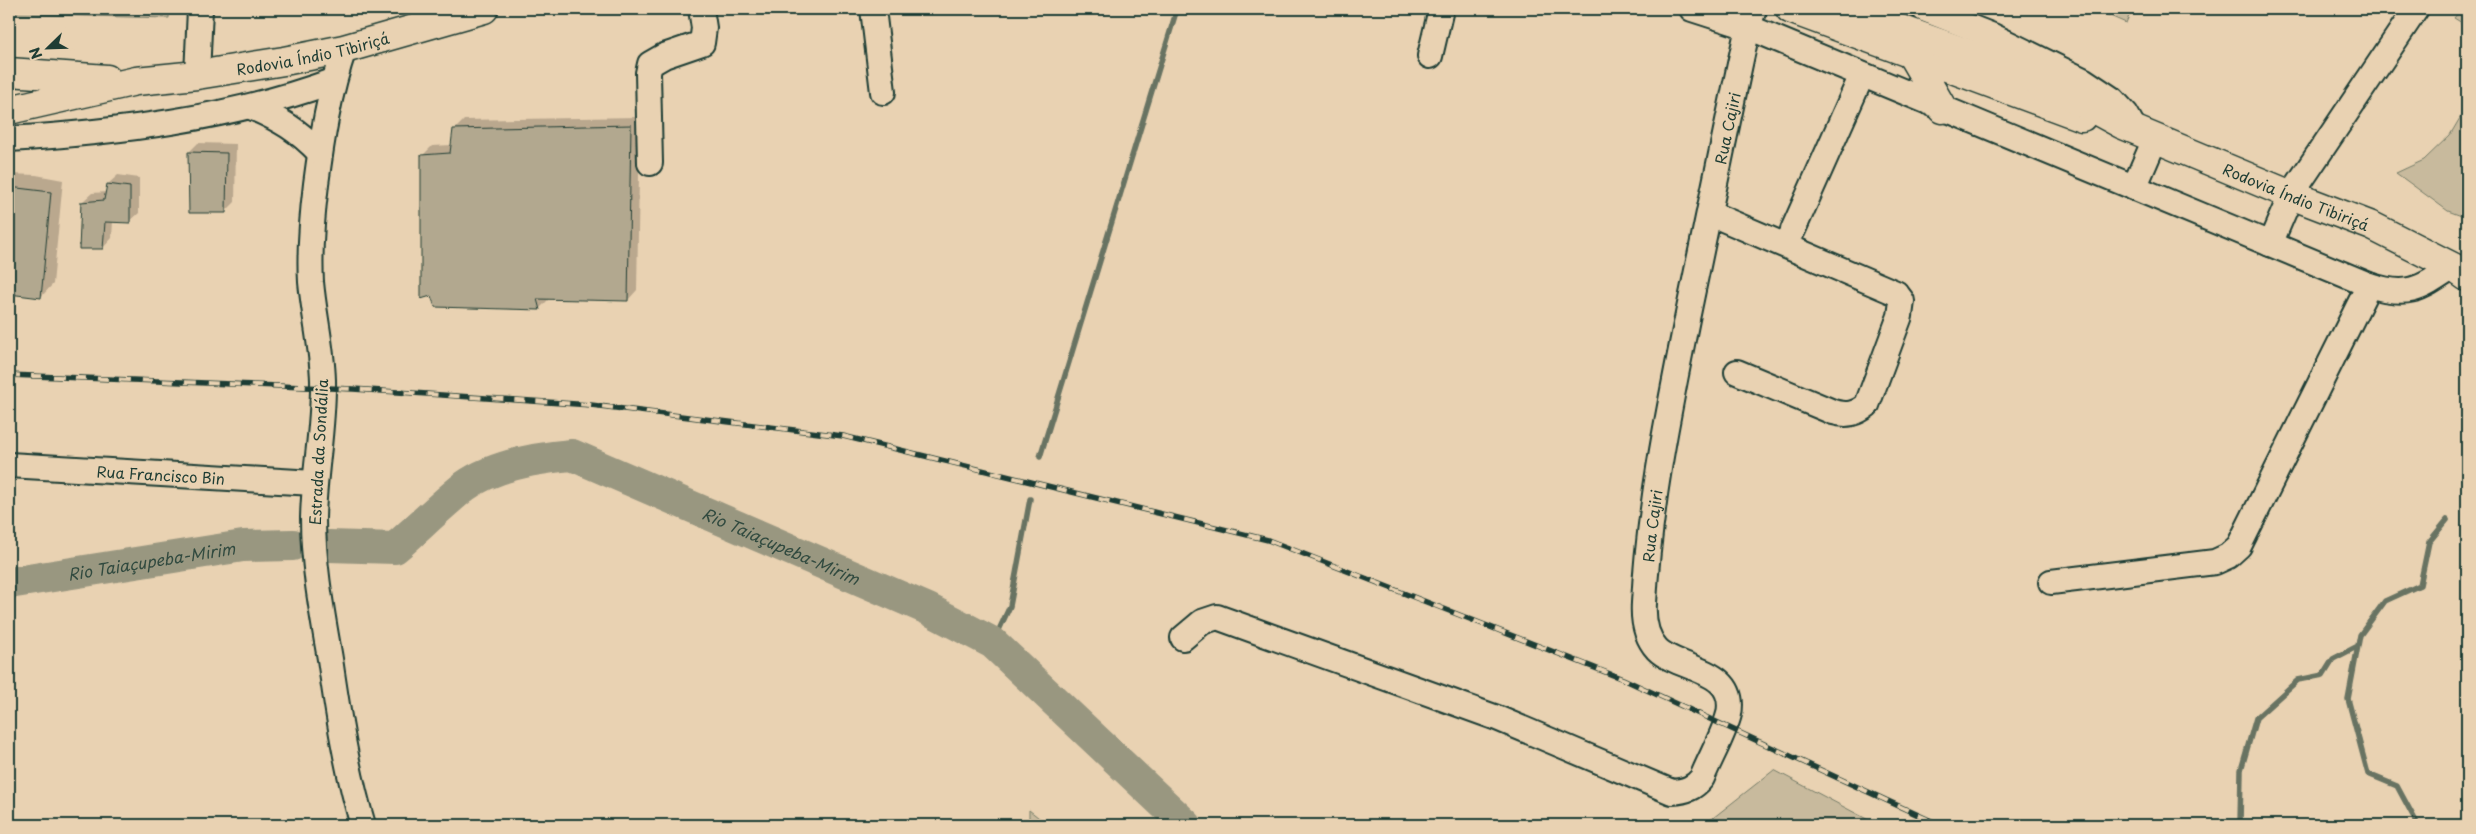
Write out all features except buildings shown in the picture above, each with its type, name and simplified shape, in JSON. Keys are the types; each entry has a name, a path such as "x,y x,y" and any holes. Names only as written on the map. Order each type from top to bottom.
{"highway":[{"name":"Rodovia Índio Tibiriçá","path":"9,110 136,81 197,75 344,49 484,9"},
{"name":"Rodovia Índio Tibiriçá","path":"1790,9 2072,115 2137,131"},
{"name":"Rodovia Índio Tibiriçá","path":"1845,9 1975,56 2052,87 2137,131 2291,195 2372,226 2460,272"},
{"path":"1911,54 1943,109"},
{"name":"Rodovia Índio Tibiriçá","path":"9,72 136,81"}],"street":[{"path":"197,75 200,9"},
{"path":"650,163 648,73 650,64 664,56 702,43 704,28 701,9"},
{"path":"873,9 883,92"},
{"path":"1430,56 1441,9"},
{"path":"1692,9 1751,18 1862,75 2368,285 2385,290 2405,291 2460,272"},
{"path":"1924,9 1993,36 2083,80 2113,100 2126,114 2137,131 2134,188"},
{"path":"2270,244 2291,195 2416,9"},
{"name":"Rua Cajiri","path":"1183,638 1202,622 1217,617 1497,718 1672,792 1685,791 1696,786 1702,778 1729,714 1729,700 1726,691 1710,674 1665,656 1656,648 1645,626 1644,609 1649,527 1660,453 1751,18"},
{"name":"Estrada da Sondália","path":"344,49 333,81 320,153 311,231 311,282 321,348 323,381 323,417 314,483 313,520 317,582 339,720 363,825"},
{"path":"1793,230 1862,75"},
{"path":"9,139 83,134 252,107 333,81"},
{"path":"252,107 289,125 320,153"},
{"path":"1709,214 1896,293 1902,301 1900,316 1867,405 1860,411 1843,414 1834,412 1737,372"},
{"path":"2051,582 2215,562 2228,556 2240,546 2368,285"},
{"name":"Rua Francisco Bin","path":"9,465 314,483"}],"shaded area":[{"path":"9,9 169,9 169,18 9,14"},
{"path":"2094,9 2132,9 2126,23"},
{"path":"2461,9 2467,9 2467,26 2454,18"},
{"path":"2467,106 2467,218 2448,211 2396,173 2424,160 2450,135"},
{"path":"1774,770 1878,825 1704,825"},
{"path":"1029,810 1048,825 1029,825"}],"waterway":[{"path":"1040,457 1177,9"},
{"path":"2465,226 2467,222"},
{"name":"Rio Taiaçupeba-Mirim","path":"329,546 395,548 456,493 476,479 516,464 572,455 928,609 993,643 1186,825"},
{"path":"993,643 1010,606 1030,499"},
{"path":"2418,825 2397,786 2368,774 2348,699 2360,635 2385,601 2420,585 2429,542 2447,520"},
{"name":"Rio Taiaçupeba-Mirim","path":"9,583 243,546 293,545"},
{"path":"2240,825 2241,770 2256,718 2298,680 2323,675 2333,659 2358,646"}],"railway":[{"path":"9,375 353,389 591,405 843,436 1268,540 1623,679 1940,825"}]}
